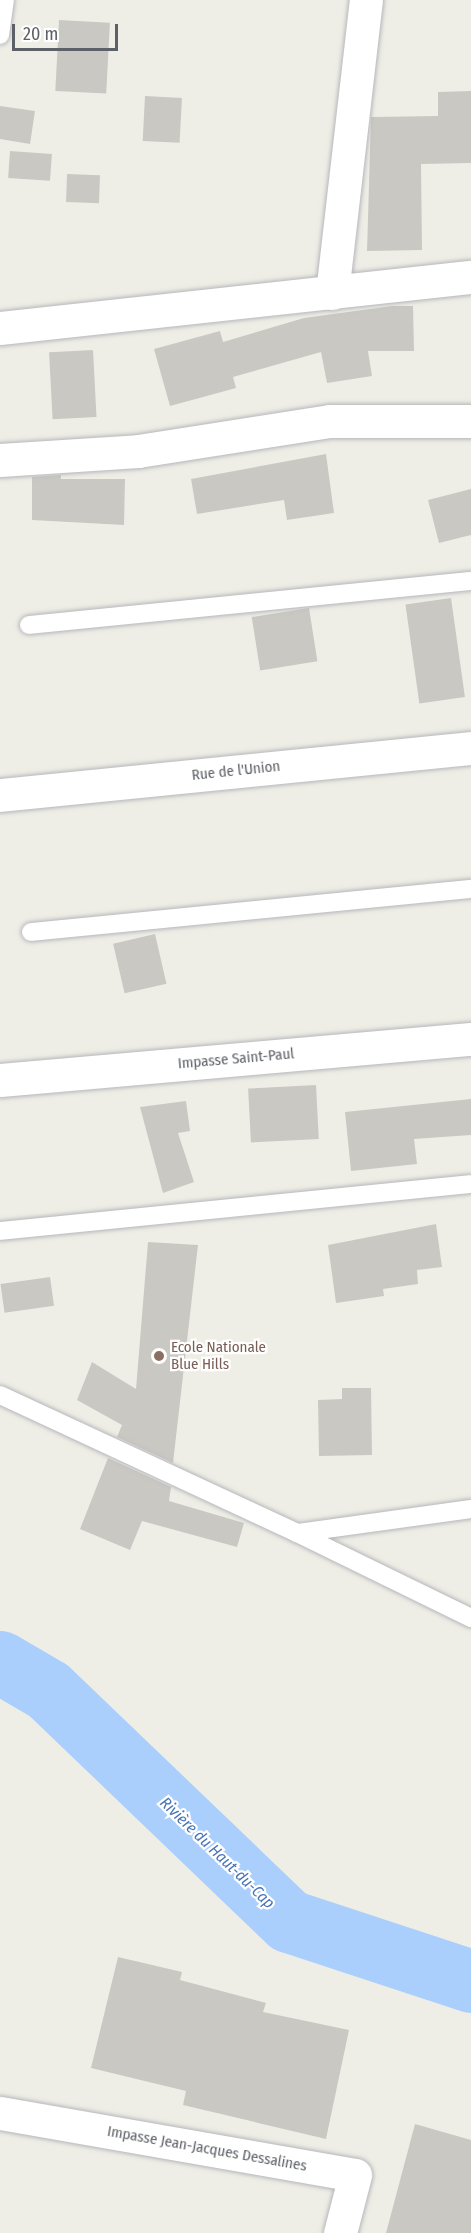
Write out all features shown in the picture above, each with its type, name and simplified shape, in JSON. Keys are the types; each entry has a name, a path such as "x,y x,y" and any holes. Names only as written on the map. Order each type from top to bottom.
{"street":[{"path":"332,293 366,0"},
{"path":"0,328 471,277"},
{"path":"0,460 138,451 330,421 471,421"},
{"name":"Rue de l'Union","path":"0,795 471,748"},
{"name":"Impasse Saint-Paul","path":"0,1080 471,1039"},
{"name":"Impasse Jean-Jacques Dessalines","path":"0,2113 355,2175 340,2233"}],"lane":[{"path":"0,34 5,0"},
{"path":"29,625 471,582"},
{"path":"31,932 471,889"},
{"path":"0,1232 471,1184"},
{"path":"0,1395 297,1533 471,1618"},
{"path":"297,1533 471,1509"}],"building":[{"path":"59,20 110,23 106,94 55,91"},
{"path":"471,91 471,163 421,164 422,250 367,251 371,117 438,116 438,92"},
{"path":"145,96 182,98 180,143 143,141"},
{"path":"0,106 35,111 30,144 0,139"},
{"path":"10,151 52,154 50,181 8,178"},
{"path":"67,174 100,175 99,203 66,202"},
{"path":"392,306 413,306 414,351 368,351 372,376 327,383 321,352 233,377 236,388 170,406 154,349 220,331 223,342 304,318"},
{"path":"93,350 97,417 53,419 49,352"},
{"path":"326,454 334,513 287,520 284,500 197,514 191,479"},
{"path":"61,475 61,479 125,479 124,525 32,520 32,477"},
{"path":"471,489 471,535 439,543 428,500"},
{"path":"451,598 465,697 419,703 405,604"},
{"path":"309,608 317,661 260,670 252,617"},
{"path":"155,934 166,984 125,993 113,944"},
{"path":"316,1085 319,1139 251,1142 248,1089"},
{"path":"471,1099 471,1135 414,1139 417,1164 351,1171 345,1112"},
{"path":"186,1101 190,1131 178,1133 194,1182 163,1193 140,1107"},
{"path":"436,1224 442,1267 417,1270 418,1284 383,1289 384,1296 336,1303 328,1245"},
{"path":"148,1242 198,1245 173,1463 117,1437 122,1425 77,1400 92,1362 136,1389"},
{"path":"50,1277 54,1306 5,1313 0,1284"},
{"path":"342,1388 371,1388 372,1455 319,1456 318,1400 342,1399"},
{"path":"108,1458 171,1487 169,1501 244,1523 237,1547 142,1521 130,1550 80,1529"},
{"path":"118,1957 182,1972 180,1980 266,2003 263,2012 349,2030 326,2139 183,2105 186,2091 91,2068"},
{"path":"415,2124 471,2140 471,2233 386,2233"}],"waterway":[{"name":"Rivière du Haut-du-Cap","path":"0,1662 48,1690 289,1921 471,1981"}],"place":[{"name":"Ecole Nationale Blue Hills","path":"159,1356"}]}
